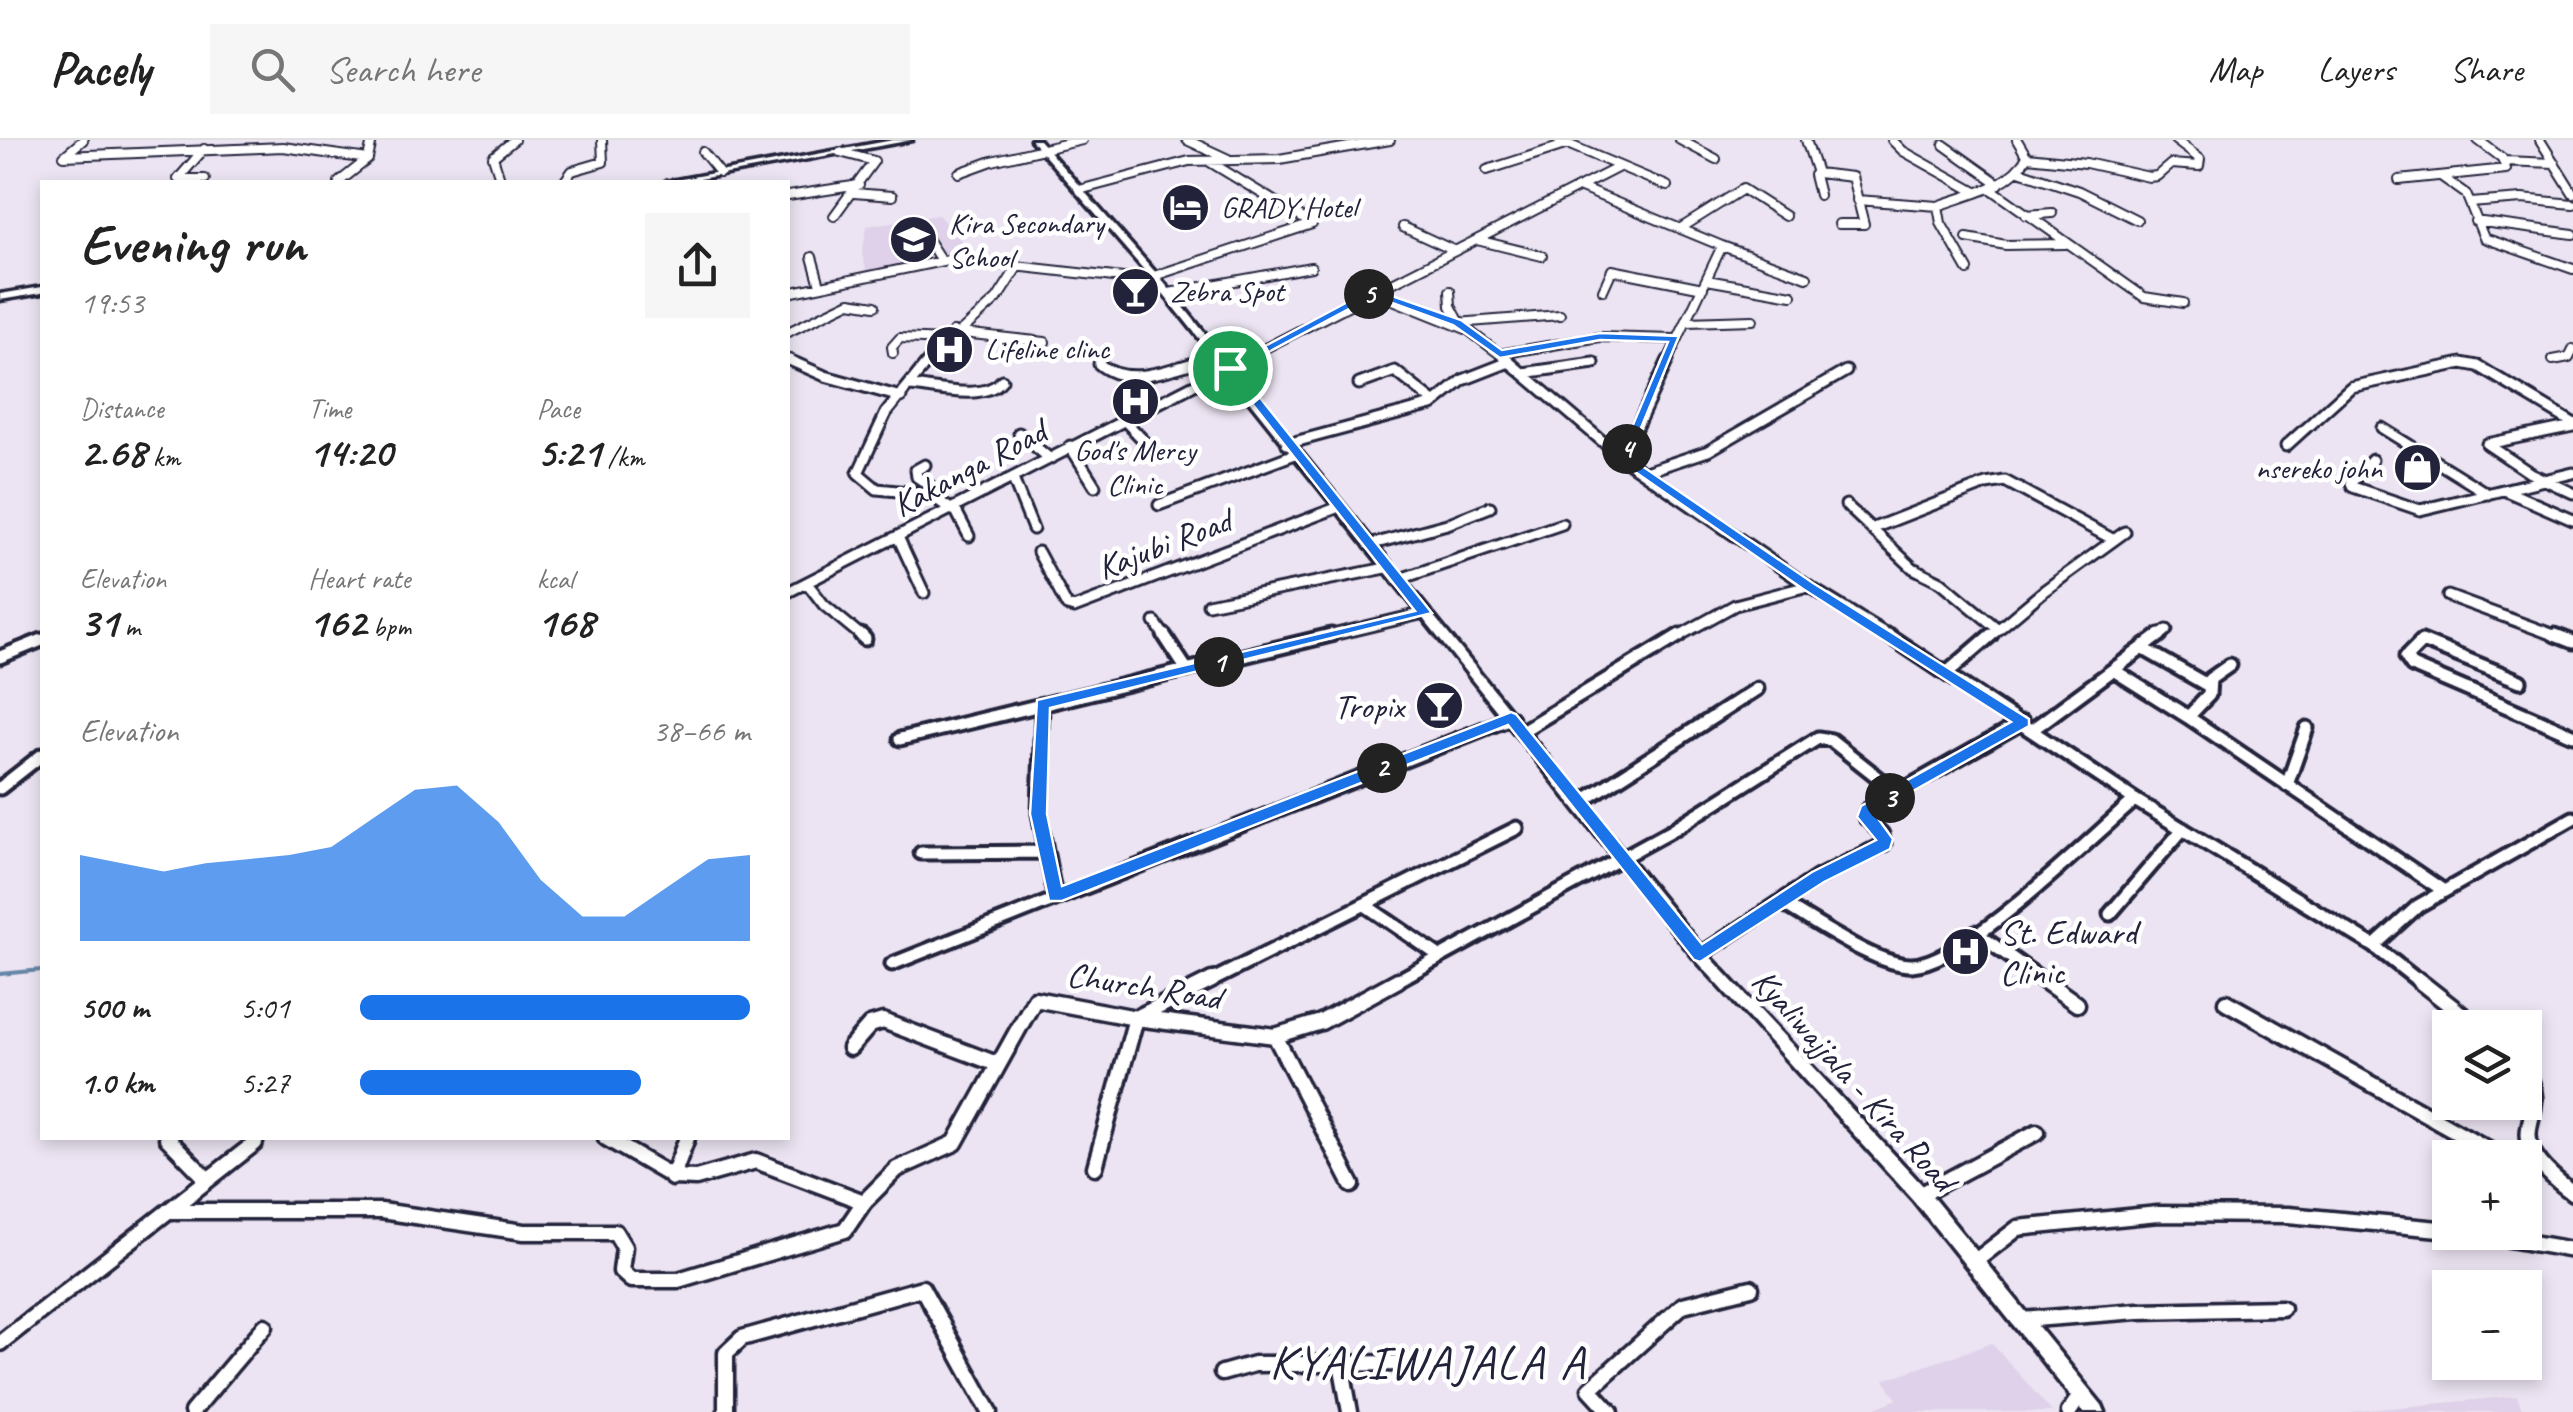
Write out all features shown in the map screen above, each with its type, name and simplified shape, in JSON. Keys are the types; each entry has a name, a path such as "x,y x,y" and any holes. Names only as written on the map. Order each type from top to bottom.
{"main road":[{"path":"684,180 907,140"},
{"path":"0,297 40,290"}],"street":[{"path":"82,140 64,156 283,148 368,159"},
{"path":"342,180 368,159 372,140"},
{"path":"500,180 493,157 514,140"},
{"path":"565,180 570,172 603,162 602,140"},
{"path":"960,174 1040,145 1082,140"},
{"path":"1187,140 1229,160"},
{"path":"1289,140 1298,156"},
{"path":"1309,140 1325,151"},
{"path":"1080,190 1170,165 1298,156 1390,140"},
{"path":"1558,140 1667,186"},
{"path":"1680,140 1716,159"},
{"path":"1806,140 1817,173 1814,176 1819,195"},
{"path":"1892,140 1976,192"},
{"path":"2017,140 2026,157"},
{"path":"2026,157 2086,162 2149,177 2157,176 2171,164 2199,166 2200,158 2175,140"},
{"path":"2398,180 2502,172 2508,167 2478,140"},
{"path":"2540,140 2573,193"},
{"path":"1487,170 1568,144"},
{"name":"Kyaliwajjala - Kira Road","path":"1040,145 1161,284 1700,955 1920,1195 2096,1412"},
{"path":"1944,145 2064,244 2144,297 2183,303"},
{"path":"204,149 178,179 205,178"},
{"path":"703,152 720,173"},
{"path":"834,216 874,162 840,152"},
{"path":"1858,200 1938,206 1995,186 2018,171 2026,157"},
{"path":"1161,284 1312,224 1206,160"},
{"path":"2505,162 2555,164"},
{"path":"1098,364 1116,377 1128,378 1224,362 1619,168"},
{"path":"2018,171 2080,191 2137,220"},
{"path":"1817,173 1852,177 1864,224 1838,224"},
{"path":"2442,176 2464,192 2480,234 2490,242 2573,268"},
{"path":"1581,188 1806,276"},
{"path":"790,196 856,189 892,196"},
{"path":"1681,228 1744,189 1786,216"},
{"path":"2470,203 2522,198 2573,204"},
{"path":"1938,206 1940,222 1958,246 1968,270"},
{"path":"2026,215 2052,213"},
{"path":"2475,221 2573,234"},
{"path":"1403,227 1455,251"},
{"path":"924,234 940,260"},
{"path":"1967,238 2006,245 2064,244"},
{"path":"1477,240 1542,256"},
{"path":"1622,458 1722,246"},
{"path":"812,258 820,286"},
{"path":"790,293 940,260 1161,284 1311,267"},
{"path":"968,536 953,509 929,494 890,493 868,484 858,473 886,413 949,336 998,299 1018,266"},
{"path":"1604,290 1612,270 1792,294"},
{"path":"1450,291 1458,322"},
{"path":"1372,292 1458,322 1622,458 1808,586 1948,672 2135,800 2374,946 2456,1010"},
{"path":"790,331 850,302 876,306"},
{"path":"1458,322 1560,315"},
{"path":"1687,322 1752,320"},
{"path":"893,353 892,346 900,338 949,336 1045,342"},
{"path":"1159,506 1291,449 1434,402 1463,380 1504,358 1544,346 1600,337 1675,339"},
{"path":"1544,346 1558,366"},
{"path":"2553,360 2570,358 2573,349"},
{"path":"790,359 825,376 901,396"},
{"name":"Kakanga Road","path":"790,591 1013,479 1224,362"},
{"path":"1524,373 1594,363"},
{"path":"2286,446 2351,388 2462,363 2478,366 2573,424"},
{"path":"1359,384 1395,371 1434,402"},
{"path":"1645,472 1708,451 1846,372"},
{"path":"910,386 983,392 995,389 1002,380"},
{"path":"1122,418 1148,446"},
{"path":"2573,424 2486,444 2543,479 2573,492"},
{"path":"2382,428 2488,494"},
{"path":"1019,433 1049,458"},
{"path":"1070,446 1095,486"},
{"path":"2372,460 2351,485 2399,505 2428,509 2573,473"},
{"path":"925,464 916,473 929,485 929,494"},
{"path":"1013,479 1033,529"},
{"path":"1871,529 1986,484 2006,481 2114,540"},
{"path":"2503,490 2573,520"},
{"path":"1846,505 1913,568 1941,582 1998,629"},
{"path":"1368,544 1447,524 1490,506"},
{"name":"Kajubi Road","path":"1038,552 1066,606 1074,608 1339,507"},
{"path":"1208,604 1392,574 1562,524"},
{"path":"1948,672 2045,590 2125,532"},
{"path":"898,537 924,593"},
{"path":"807,582 824,605 865,639"},
{"path":"1522,731 1735,605 1808,586"},
{"path":"2448,596 2573,642"},
{"path":"900,739 1424,613"},
{"path":"1154,622 1188,670"},
{"path":"1700,955 1818,877 1884,844 1885,839 1866,813 2028,726 2089,684 2116,671 2168,630"},
{"path":"0,657 40,641"},
{"path":"2520,681 2422,641 2406,657 2412,666 2573,735"},
{"path":"2144,649 2207,685 2209,695 2188,717"},
{"path":"2207,685 2230,665"},
{"path":"2116,671 2444,891"},
{"path":"1580,804 1756,689"},
{"path":"1042,704 1039,814 1056,896"},
{"path":"892,964 1511,718"},
{"path":"2287,784 2307,728"},
{"name":"Church Road","path":"168,1211 381,1211 524,1232 615,1232 624,1247 622,1271 632,1280 678,1280 845,1230 864,1202 897,1169 955,1143 1036,999 1136,1018 1275,1036 1322,1022 1438,955 1498,927 1722,800 1818,738 1831,740 1899,794"},
{"path":"0,788 40,757"},
{"path":"1780,902 1901,964 1916,966 1938,960 2046,878 2135,800"},
{"path":"2374,946 2389,928 2444,891 2573,818"},
{"path":"1095,1167 1136,1018 1516,828"},
{"path":"2110,914 2183,830"},
{"path":"920,853 1045,852"},
{"path":"1365,905 1438,955"},
{"path":"1975,932 2077,1004"},
{"path":"2226,1002 2472,1140"},
{"path":"850,1048 870,1025 883,1021 997,1064"},
{"path":"1275,1036 1352,1185"},
{"path":"2530,1120 2526,1142 2544,1168 2573,1193"},
{"path":"1920,1195 2036,1132"},
{"path":"169,1140 208,1180"},
{"path":"609,1140 672,1178 692,1180 744,1162 756,1162 864,1202"},
{"path":"672,1178 686,1140"},
{"path":"0,1343 256,1143"},
{"path":"1974,1262 2018,1228 2158,1214 2288,1215 2432,1228"},
{"path":"2542,1245 2573,1250"},
{"path":"726,1412 726,1353 742,1338 922,1288 990,1412"},
{"path":"1611,1412 1590,1389 1683,1306 1751,1288"},
{"path":"2021,1320 2121,1312 2282,1308"},
{"path":"192,1412 264,1326"},
{"path":"1222,1373 1254,1364 1422,1362"},
{"path":"1341,1363 1350,1412"},
{"path":"2069,1412 2081,1394"}],"shaded area":[{"name":"Kira Secondary School","path":"938,215 964,244 958,255 867,272 862,254 867,226"},
{"path":"1992,1343 2052,1412 1867,1412 1897,1399 1884,1380"},
{"path":"2517,1396 2523,1412 2348,1412"}],"waterway":[{"path":"0,974 40,970"}],"place":[{"name":"GRADY Hotel","path":"1186,207"},
{"name":"Kira Secondary School","path":"914,240"},
{"name":"Zebra Spot","path":"1135,291"},
{"name":"Lifeline clinc","path":"950,349"},
{"name":"God's Mercy Clinic","path":"1135,401"},
{"name":"nsereko john","path":"2417,468"},
{"name":"Tropix","path":"1439,706"},
{"name":"St. Edward Clinic","path":"1965,952"}],"district":[{"name":"KYALIWAJALA A","path":"1428,1362"}],"route":[{"path":"1372,292 1457,322 1500,354 1586,338 1675,339 1622,458 1695,504 1808,586 2023,722 1867,810 1865,817 1885,839 1884,844 1818,877 1700,955 1511,718 1056,896 1039,814 1042,704 1424,613 1230,368 1372,292"}]}
